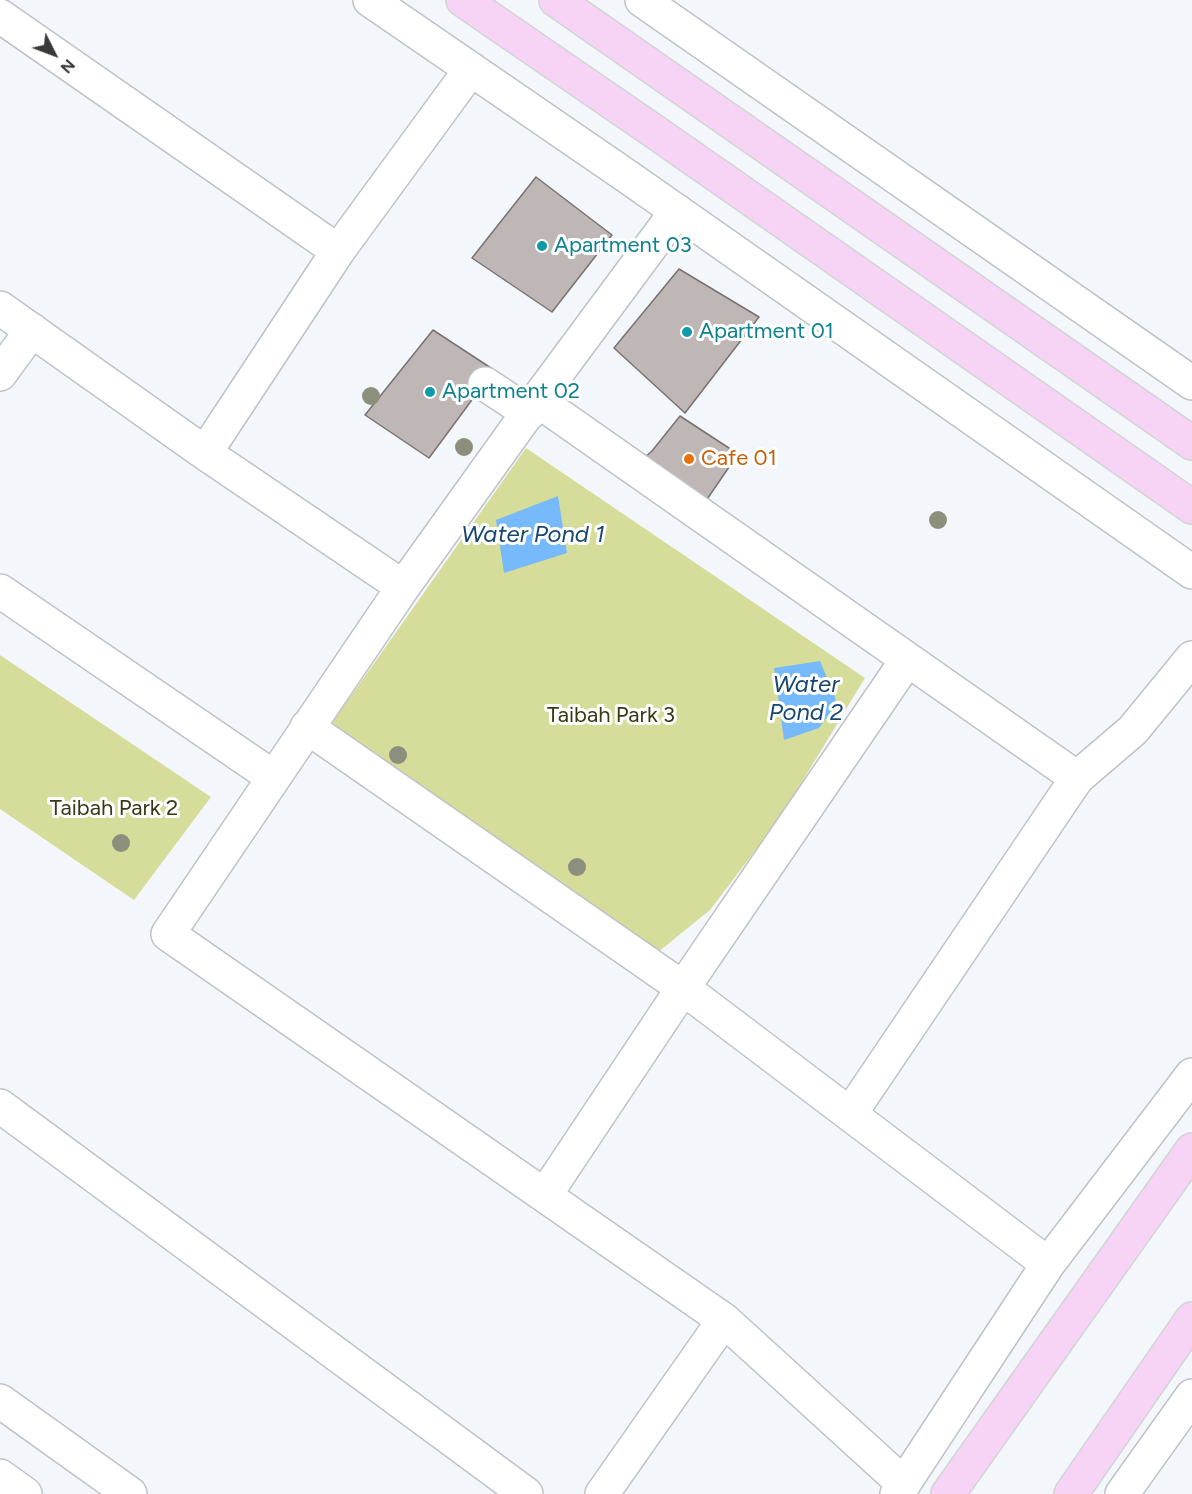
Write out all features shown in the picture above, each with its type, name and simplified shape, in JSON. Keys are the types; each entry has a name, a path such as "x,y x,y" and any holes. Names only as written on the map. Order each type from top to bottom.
{"main road":[{"path":"463,0 1192,507"},
{"path":"556,0 1192,443"},
{"path":"948,1494 1192,1150"},
{"path":"1071,1494 1192,1319"}],"street":[{"path":"370,0 1192,572"},
{"path":"642,0 1192,383"},
{"path":"0,16 338,251"},
{"path":"205,453 338,251 471,69"},
{"path":"677,212 533,406 404,587 168,934 724,1320 901,1489 1048,1264 1192,1075"},
{"path":"0,308 205,453 404,587"},
{"path":"0,374 32,330"},
{"path":"485,384 533,406 1077,778"},
{"path":"0,591 273,777"},
{"path":"850,1114 1077,778 1133,730 1192,658"},
{"path":"545,1195 907,660"},
{"path":"307,727 683,988 1048,1264"},
{"path":"0,1106 526,1494"},
{"path":"602,1494 724,1320"},
{"path":"1122,1494 1192,1396"},
{"path":"0,1401 90,1482 130,1494"},
{"path":"0,1476 26,1494"}],"green space":[{"name":"Taibah Park 3","path":"526,448 865,678 780,818 710,910 652,957 327,730"},
{"name":"Taibah Park 2","path":"0,655 211,797 134,900 0,809"}],"water":[{"name":"Water Pond 1","path":"558,496 567,553 504,573 496,520"},
{"name":"Water Pond 2","path":"820,661 836,704 819,728 784,740 774,668"}],"building":[{"name":"Apartment 03","path":"536,177 612,235 552,312 472,258"},
{"name":"Apartment 01","path":"679,269 759,317 685,413 614,348"},
{"name":"Apartment 02","path":"433,330 494,370 429,458 365,415"},
{"name":"Cafe 01","path":"680,416 738,454 701,508 638,463 652,451"}],"place":[{"name":"Apartment 03","path":"542,246"},
{"name":"Apartment 01","path":"687,332"},
{"name":"Apartment 02","path":"430,392"},
{"name":"Cafe 01","path":"689,459"}]}
